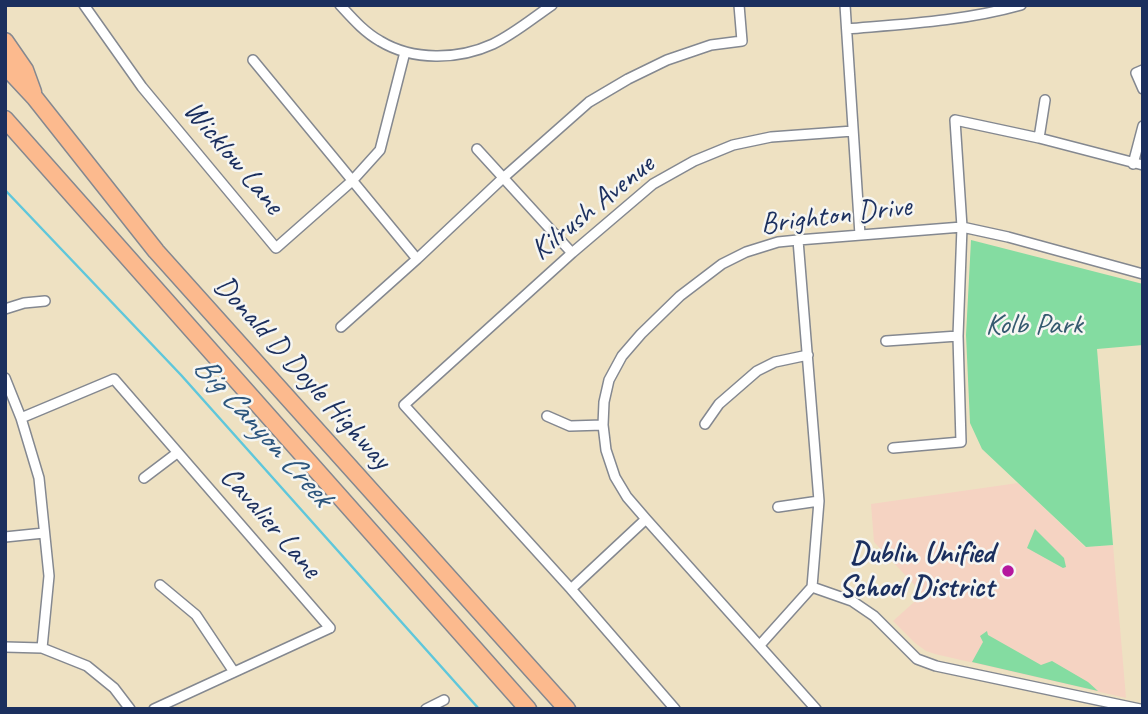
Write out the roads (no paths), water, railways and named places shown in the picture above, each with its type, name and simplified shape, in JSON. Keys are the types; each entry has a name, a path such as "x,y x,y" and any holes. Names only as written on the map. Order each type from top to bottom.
{"highway":[{"path":"5,41 25,69 35,97"},
{"name":"Donald D Doyle Highway","path":"5,66 35,97 156,251 567,709"},
{"name":"Donald D Doyle Highway","path":"5,119 528,709"}],"street":[{"name":"Wicklow Lane","path":"84,5 142,87 276,248 352,181 380,150 405,52"},
{"path":"340,5 361,28 380,41 405,52 438,57 467,53 493,44 552,5"},
{"path":"341,327 589,102 667,60 711,46 742,41 739,5"},
{"path":"845,5 860,235"},
{"path":"847,29 954,20 1021,5"},
{"path":"253,60 417,259"},
{"path":"1143,71 1136,73 1143,89"},
{"path":"1039,138 1045,100"},
{"path":"892,447 961,442 958,336 962,227 955,120 1039,138 1138,165 1143,126"},
{"name":"Kilrush Avenue","path":"571,589 404,405 572,253 653,184 694,161 733,145 771,137 853,131"},
{"path":"477,149 572,253"},
{"name":"Brighton Drive","path":"816,709 646,519 627,497 615,477 606,450 604,402 609,380 622,356 680,296 722,264 746,251 778,242 962,227 1143,274"},
{"path":"760,645 812,587 819,501 797,240"},
{"path":"5,309 24,303 45,301"},
{"path":"886,341 958,336"},
{"path":"705,424 719,404 757,371 775,362 808,355"},
{"path":"5,378 21,418 39,478 49,576 42,648"},
{"name":"Cavalier Lane","path":"21,418 114,379 330,628 154,709"},
{"path":"547,416 570,426 603,425"},
{"path":"144,478 177,453"},
{"path":"778,507 819,501"},
{"path":"646,519 571,589 675,709"},
{"path":"5,537 44,533"},
{"path":"160,584 196,615 234,672"},
{"path":"812,587 852,601 874,616 917,659 927,663 1140,709"},
{"path":"5,647 42,648 88,666 114,688 130,709"},
{"path":"426,709 444,701"}],"waterway":[{"name":"Big Canyon Creek","path":"5,190 181,375 479,709"}],"place":[{"name":"Dublin Unified School District","path":"1008,571"}],"park label":[{"name":"Kolb Park","path":"1034,325"}]}
